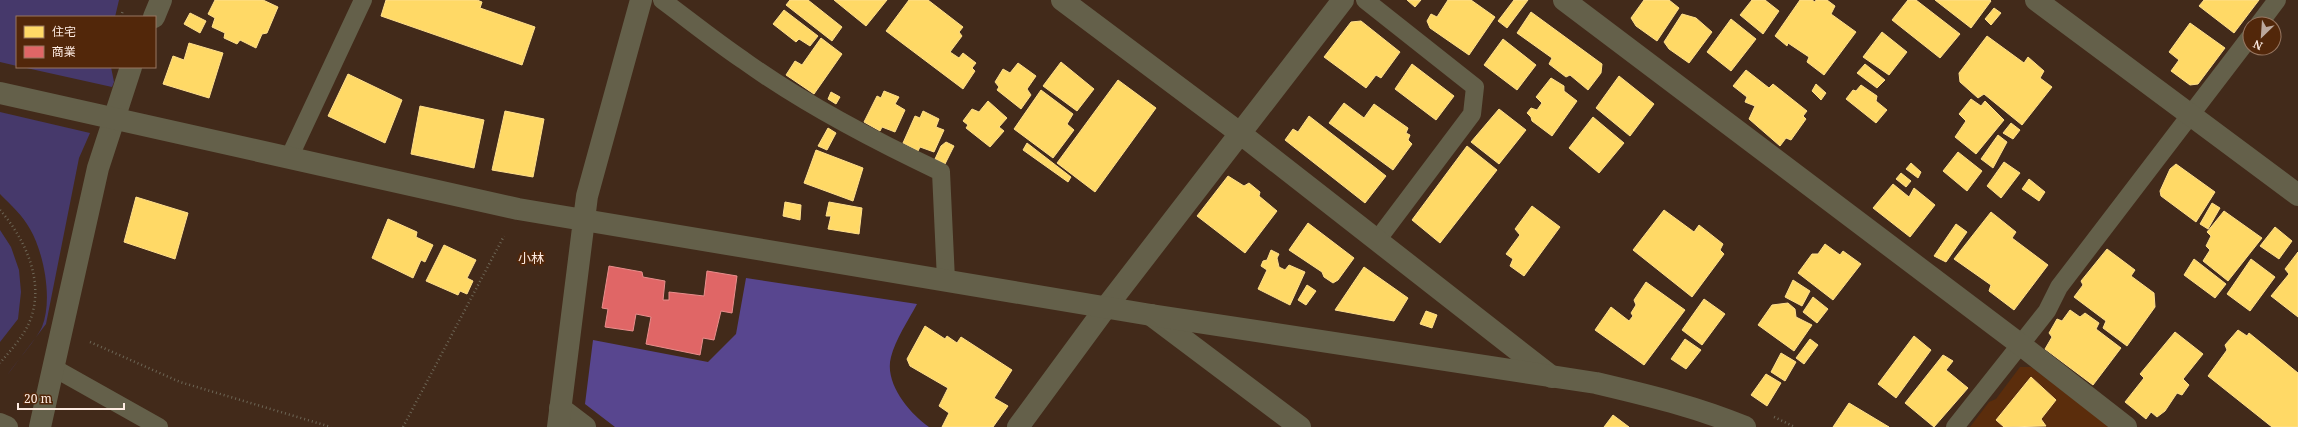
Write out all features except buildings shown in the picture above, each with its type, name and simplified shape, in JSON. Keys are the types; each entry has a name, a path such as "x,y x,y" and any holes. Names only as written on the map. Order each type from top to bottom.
{"street":[{"path":"154,16 161,0"},
{"path":"585,427 559,417 586,196 641,0"},
{"path":"1062,0 1378,239 1552,377"},
{"path":"1018,427 1107,306 1343,0"},
{"path":"1564,0 2126,427"},
{"path":"2036,0 2298,195"},
{"path":"40,427 63,330 98,168 115,120 131,68"},
{"path":"0,93 115,120 518,209 1107,306 1151,315 1596,383 1658,397 1718,416 1745,427"},
{"path":"1151,315 1300,427"},
{"path":"0,424 7,427"}],"lane":[{"path":"289,158 363,0"},
{"path":"662,0 744,61 820,109 887,147 941,172 946,280"},
{"path":"1365,0 1475,87 1472,114 1378,239"},
{"path":"2265,16 2277,0"},
{"path":"1955,427 2046,311 2059,287 2191,116 2242,47"},
{"path":"54,368 159,427"}],"path":[{"path":"403,427 518,209"},
{"path":"0,210 13,224 24,246 33,268 36,297 29,323 0,363"},
{"path":"63,330 180,382 331,427"}],"shaded area":[{"path":"0,0 119,0 115,16 16,16 16,66 0,62"},
{"path":"26,68 111,68 114,82 112,87"},
{"path":"0,112 90,133 79,158 46,324 36,337 42,327 47,304 47,290 43,263 35,239 27,224 0,194"},
{"path":"0,230 11,247 19,270 21,292 18,319 0,342"},
{"path":"746,278 917,304 902,330 893,350 890,367 891,377 895,387 906,406 929,427 615,427 585,404 593,340 708,362 736,334"},
{"path":"2020,367 2031,367 2110,427 1970,427 1989,402 1996,399"}],"district":[{"name":"小林","path":"531,258"}]}
